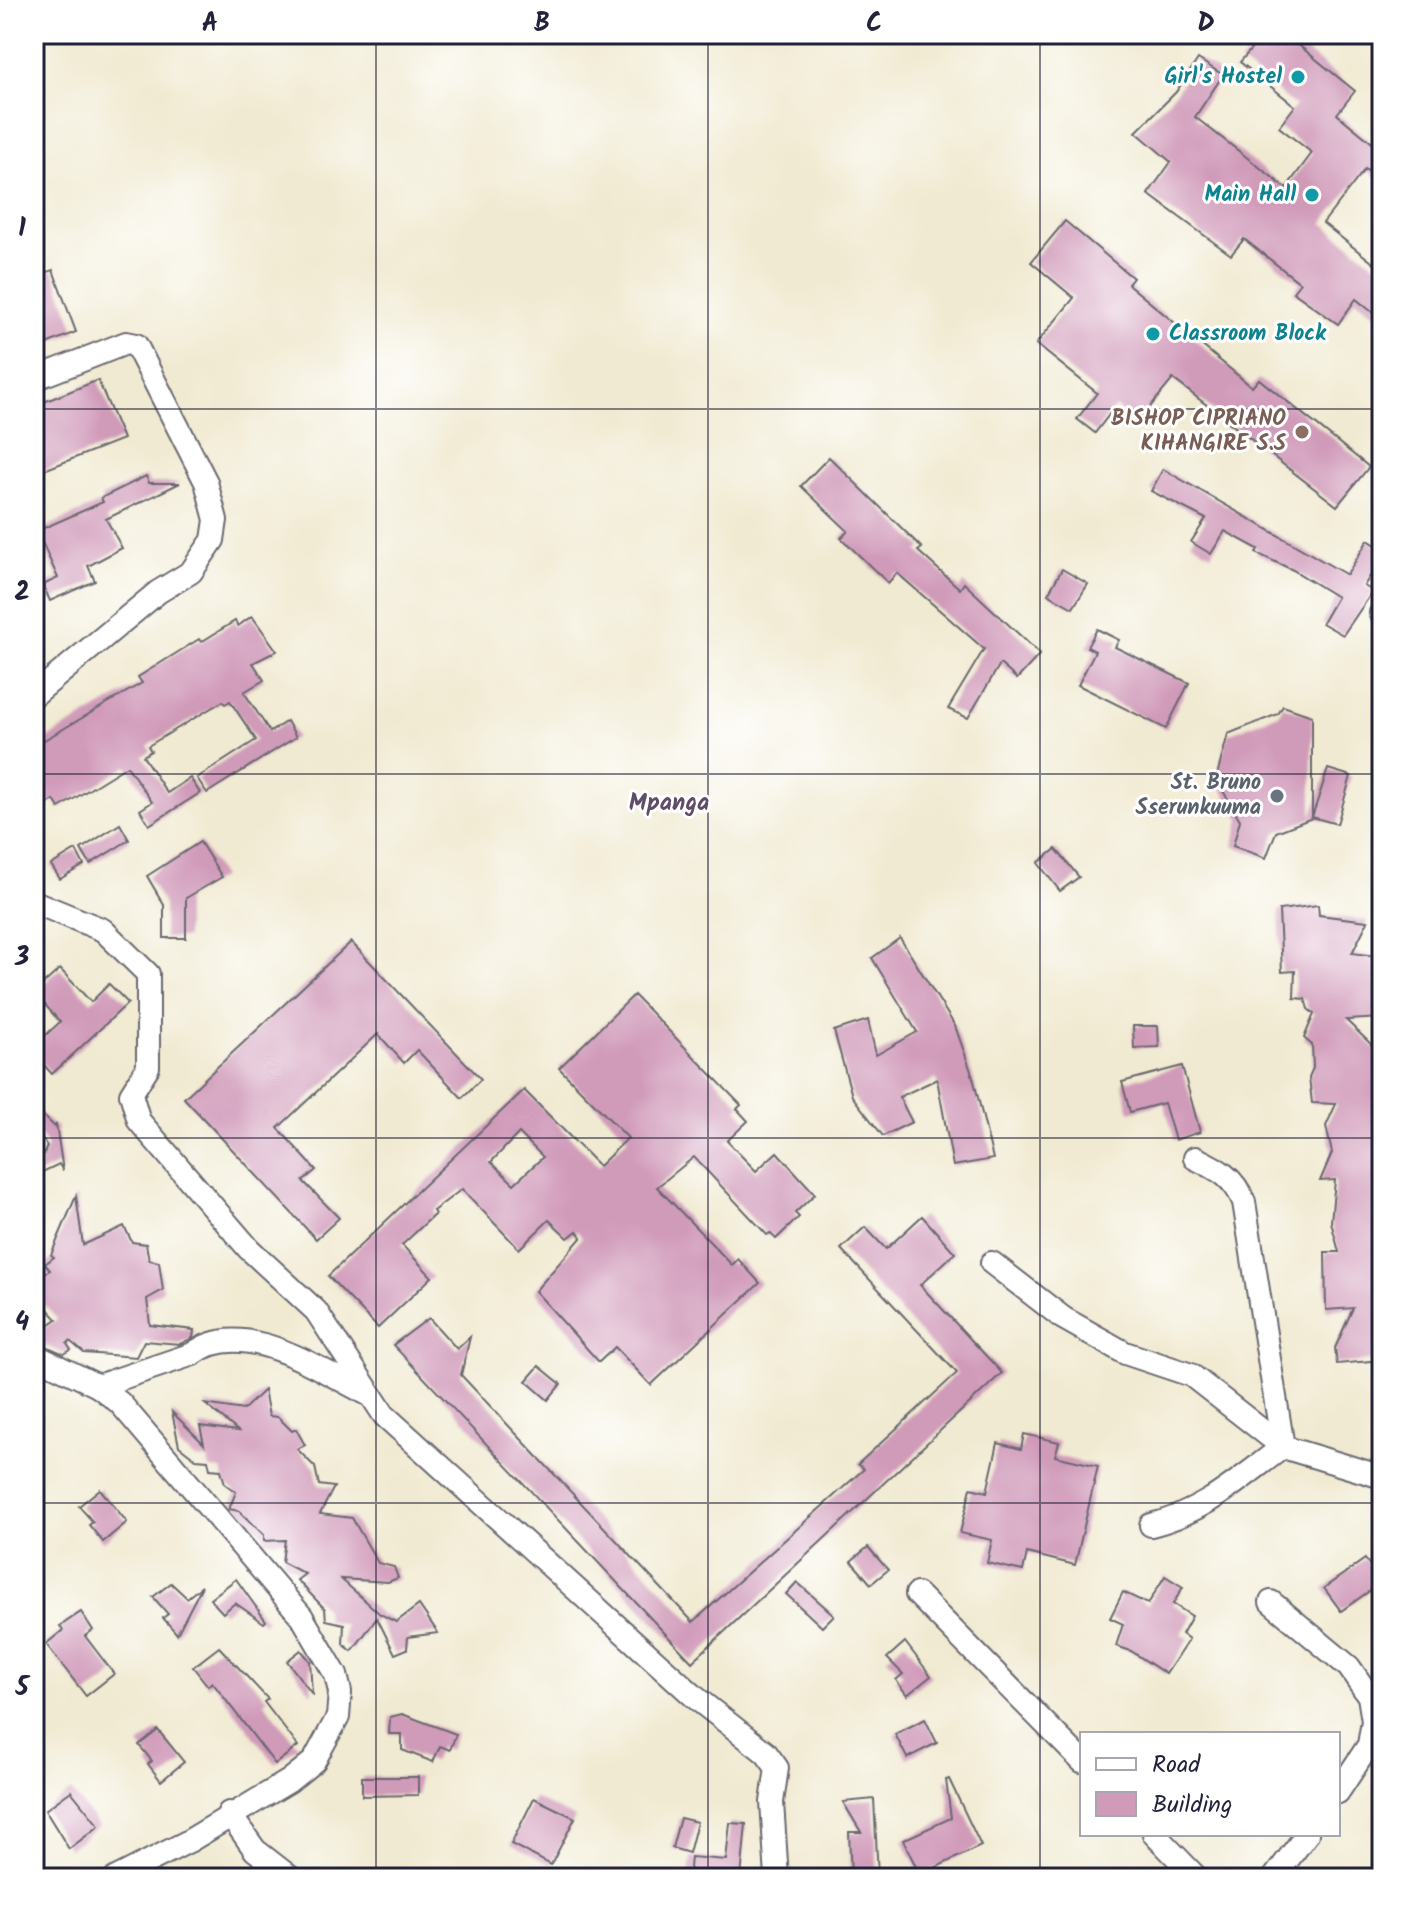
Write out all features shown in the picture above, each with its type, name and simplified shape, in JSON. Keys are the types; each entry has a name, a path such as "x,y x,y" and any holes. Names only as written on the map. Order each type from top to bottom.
{"street":[{"path":"34,379 126,343 136,345 206,482 216,520 213,540 191,572 158,592 34,695"},
{"path":"34,902 103,930 148,974 148,1067 131,1094 139,1121 249,1249 316,1311 384,1415 696,1698 766,1753 777,1768 772,1802 777,1878"},
{"path":"1195,1158 1225,1173 1238,1186 1244,1202 1283,1447"},
{"path":"992,1263 1063,1318 1125,1353 1191,1375 1283,1447 1382,1477"},
{"path":"98,1386 193,1354 205,1345 260,1341 370,1395"},
{"path":"34,1355 73,1377 98,1386 120,1403 277,1584 302,1617 336,1675 340,1692 338,1717 314,1761 289,1781 229,1813 189,1841 116,1878"},
{"path":"1151,1525 1183,1517 1200,1507 1283,1447"},
{"path":"917,1594 1080,1759"},
{"path":"1271,1602 1349,1667 1369,1696 1373,1721 1369,1745 1340,1789"},
{"path":"229,1813 255,1850 291,1878"},
{"path":"1156,1836 1197,1878"},
{"path":"1274,1878 1306,1836"}],"building":[{"path":"1264,34 1285,34 1355,91 1337,114 1382,151 1382,182 1365,169 1323,223 1382,270 1382,320 1356,299 1338,324 1293,292 1300,283 1244,239 1231,255 1148,194 1171,162 1136,132 1176,92 1198,59 1223,75 1195,117 1286,188 1312,153 1279,127 1295,106 1240,62"},
{"path":"1065,221 1133,278 1128,284 1252,387 1259,379 1369,467 1337,506 1173,379 1136,424 1115,407 1095,433 1077,419 1097,393 1036,344 1074,298 1031,262"},
{"path":"53,270 76,332 34,349 34,277"},
{"path":"98,380 123,439 34,474 34,455 39,452 34,440 34,406"},
{"path":"829,457 922,548 918,551 960,589 964,583 1040,654 1017,679 1000,664 968,718 948,709 984,649 897,573 888,583 841,538 848,531 801,486"},
{"path":"1163,469 1347,575 1368,540 1382,549 1382,557 1364,586 1373,591 1343,635 1322,623 1337,597 1293,570 1256,553 1258,549 1225,531 1211,554 1191,542 1206,519 1151,491"},
{"path":"146,476 149,483 180,483 106,519 122,548 88,566 95,581 50,601 43,585 58,578 37,531 103,502 101,498"},
{"path":"1062,569 1088,584 1073,608 1048,594"},
{"path":"252,616 277,651 253,663 264,680 244,692 270,732 287,721 296,737 207,793 197,778 256,740 230,701 225,704 223,701 148,746 151,751 143,756 167,793 190,778 200,793 149,825 140,810 152,802 127,766 59,808 54,800 34,813 34,746 142,683 138,677 199,639 201,642 235,621 238,626"},
{"path":"1097,629 1119,640 1115,647 1189,683 1166,729 1078,685 1095,651 1087,647"},
{"name":"St. Bruno Sserunkuuma","path":"1283,706 1312,716 1312,818 1276,832 1266,858 1233,846 1240,820 1216,779 1228,734 1278,714"},
{"path":"1328,769 1351,776 1337,824 1312,817"},
{"path":"120,824 129,840 90,864 81,849"},
{"path":"200,842 222,877 186,898 186,938 164,938 164,905 147,876"},
{"path":"1056,849 1079,877 1060,891 1038,863"},
{"path":"76,850 84,865 60,879 51,865"},
{"path":"1318,905 1319,915 1368,921 1352,953 1382,957 1382,1018 1346,1020 1378,1051 1382,1076 1375,1078 1382,1161 1375,1176 1382,1183 1382,1360 1337,1364 1335,1348 1353,1308 1326,1310 1325,1252 1339,1252 1331,1222 1335,1180 1320,1181 1332,1153 1326,1126 1336,1104 1312,1103 1309,1077 1313,1068 1312,1045 1304,1038 1314,1014 1308,1009 1305,999 1294,998 1295,971 1282,972 1279,910"},
{"path":"900,938 955,1026 973,1077 993,1159 953,1166 937,1079 899,1097 912,1122 883,1136 852,1096 834,1031 868,1020 876,1055 917,1032 872,958"},
{"path":"351,942 481,1079 462,1098 417,1050 404,1063 378,1034 278,1128 316,1170 303,1181 339,1218 316,1239 184,1098"},
{"path":"60,969 91,1002 109,984 128,1003 52,1074 34,1054 34,1046 60,1022 34,992"},
{"path":"634,995 741,1105 737,1109 748,1121 727,1141 756,1171 777,1152 815,1194 795,1213 799,1217 776,1239 770,1233 767,1235 694,1157 657,1187 732,1265 738,1259 760,1283 651,1385 615,1347 599,1362 535,1291 582,1237 577,1231 568,1238 549,1220 519,1249 462,1189 433,1211 435,1214 402,1245 432,1277 378,1328 328,1276 524,1090 599,1166 628,1138 559,1068","holes":["519,1133 543,1157 514,1184 491,1162"]},
{"path":"1133,1026 1158,1026 1159,1047 1134,1048"},
{"path":"1182,1066 1200,1132 1175,1140 1164,1103 1130,1112 1122,1082"},
{"path":"34,1107 55,1127 56,1124 63,1171 59,1164 34,1176 47,1146 34,1126"},
{"path":"76,1196 83,1245 124,1226 132,1242 146,1244 149,1260 159,1262 163,1290 147,1299 150,1325 194,1330 193,1338 180,1344 144,1341 136,1357 84,1353 70,1341 67,1344 71,1350 64,1354 34,1341 34,1335 57,1319 34,1294 34,1279 50,1270 45,1264 54,1257 51,1255"},
{"path":"922,1216 955,1253 920,1285 1002,1373 692,1662 393,1345 429,1318 457,1349 470,1337 461,1375 693,1622 864,1469 858,1464 957,1373 841,1249 865,1227 886,1249"},
{"path":"539,1366 561,1384 548,1400 526,1381"},
{"path":"264,1390 269,1416 278,1417 292,1431 296,1429 305,1445 297,1449 315,1467 319,1485 334,1487 320,1514 352,1518 378,1563 394,1567 398,1578 388,1582 341,1579 380,1614 396,1622 419,1605 438,1633 408,1637 407,1649 395,1654 377,1618 352,1651 343,1644 344,1624 326,1620 325,1609 297,1580 305,1574 282,1562 285,1540 264,1541 264,1535 239,1511 229,1509 236,1492 225,1484 221,1470 210,1469 208,1460 196,1459 179,1446 172,1412 204,1444 200,1426 238,1431 205,1404 243,1410"},
{"path":"1024,1434 1059,1442 1055,1456 1098,1466 1075,1565 1027,1553 1023,1571 987,1563 992,1540 960,1533 971,1488 987,1492 998,1443 1021,1449"},
{"path":"100,1489 127,1522 103,1542 89,1525 93,1522 79,1506"},
{"path":"868,1547 888,1570 871,1584 851,1561"},
{"path":"1365,1559 1382,1582 1341,1611 1324,1588"},
{"path":"1165,1576 1183,1587 1173,1604 1192,1616 1182,1634 1189,1639 1166,1674 1131,1651 1116,1646 1123,1624 1110,1618 1123,1592 1148,1604"},
{"path":"236,1579 266,1621 264,1623 235,1603 223,1613 210,1599"},
{"path":"797,1582 834,1615 822,1627 786,1594"},
{"path":"171,1583 187,1598 202,1586 177,1634 163,1618 168,1614 153,1597"},
{"path":"81,1612 93,1630 85,1636 114,1674 86,1696 46,1644 63,1630 60,1626"},
{"path":"905,1642 931,1676 907,1695 896,1680 903,1674 887,1658"},
{"path":"219,1647 268,1699 264,1702 298,1746 275,1764 212,1682 208,1686 193,1667"},
{"path":"301,1650 310,1661 312,1694 287,1661"},
{"path":"402,1714 456,1734 450,1750 440,1746 433,1762 402,1750 402,1734 389,1734 390,1717"},
{"path":"925,1719 937,1743 907,1758 895,1734"},
{"path":"158,1730 184,1762 161,1781 148,1764 152,1761 139,1745"},
{"path":"362,1777 418,1777 418,1795 362,1796"},
{"path":"949,1779 981,1846 920,1875 903,1840 951,1818 946,1780"},
{"path":"71,1791 99,1826 69,1849 45,1810"},
{"path":"534,1798 575,1818 551,1865 511,1844"},
{"path":"874,1799 878,1876 851,1877 849,1832 861,1832 843,1802"},
{"path":"680,1818 697,1822 689,1853 672,1848"},
{"path":"730,1823 746,1824 741,1878 689,1878 691,1857 726,1860"}],"place":[{"name":"Girl's Hostel","path":"1298,77"},
{"name":"Main Hall","path":"1312,195"},
{"name":"Classroom Block","path":"1153,334"},
{"name":"BISHOP CIPRIANO KIHANGIRE S.S","path":"1302,432"},
{"name":"St. Bruno Sserunkuuma","path":"1277,796"}],"district":[{"name":"Mpanga","path":"669,803"}]}
